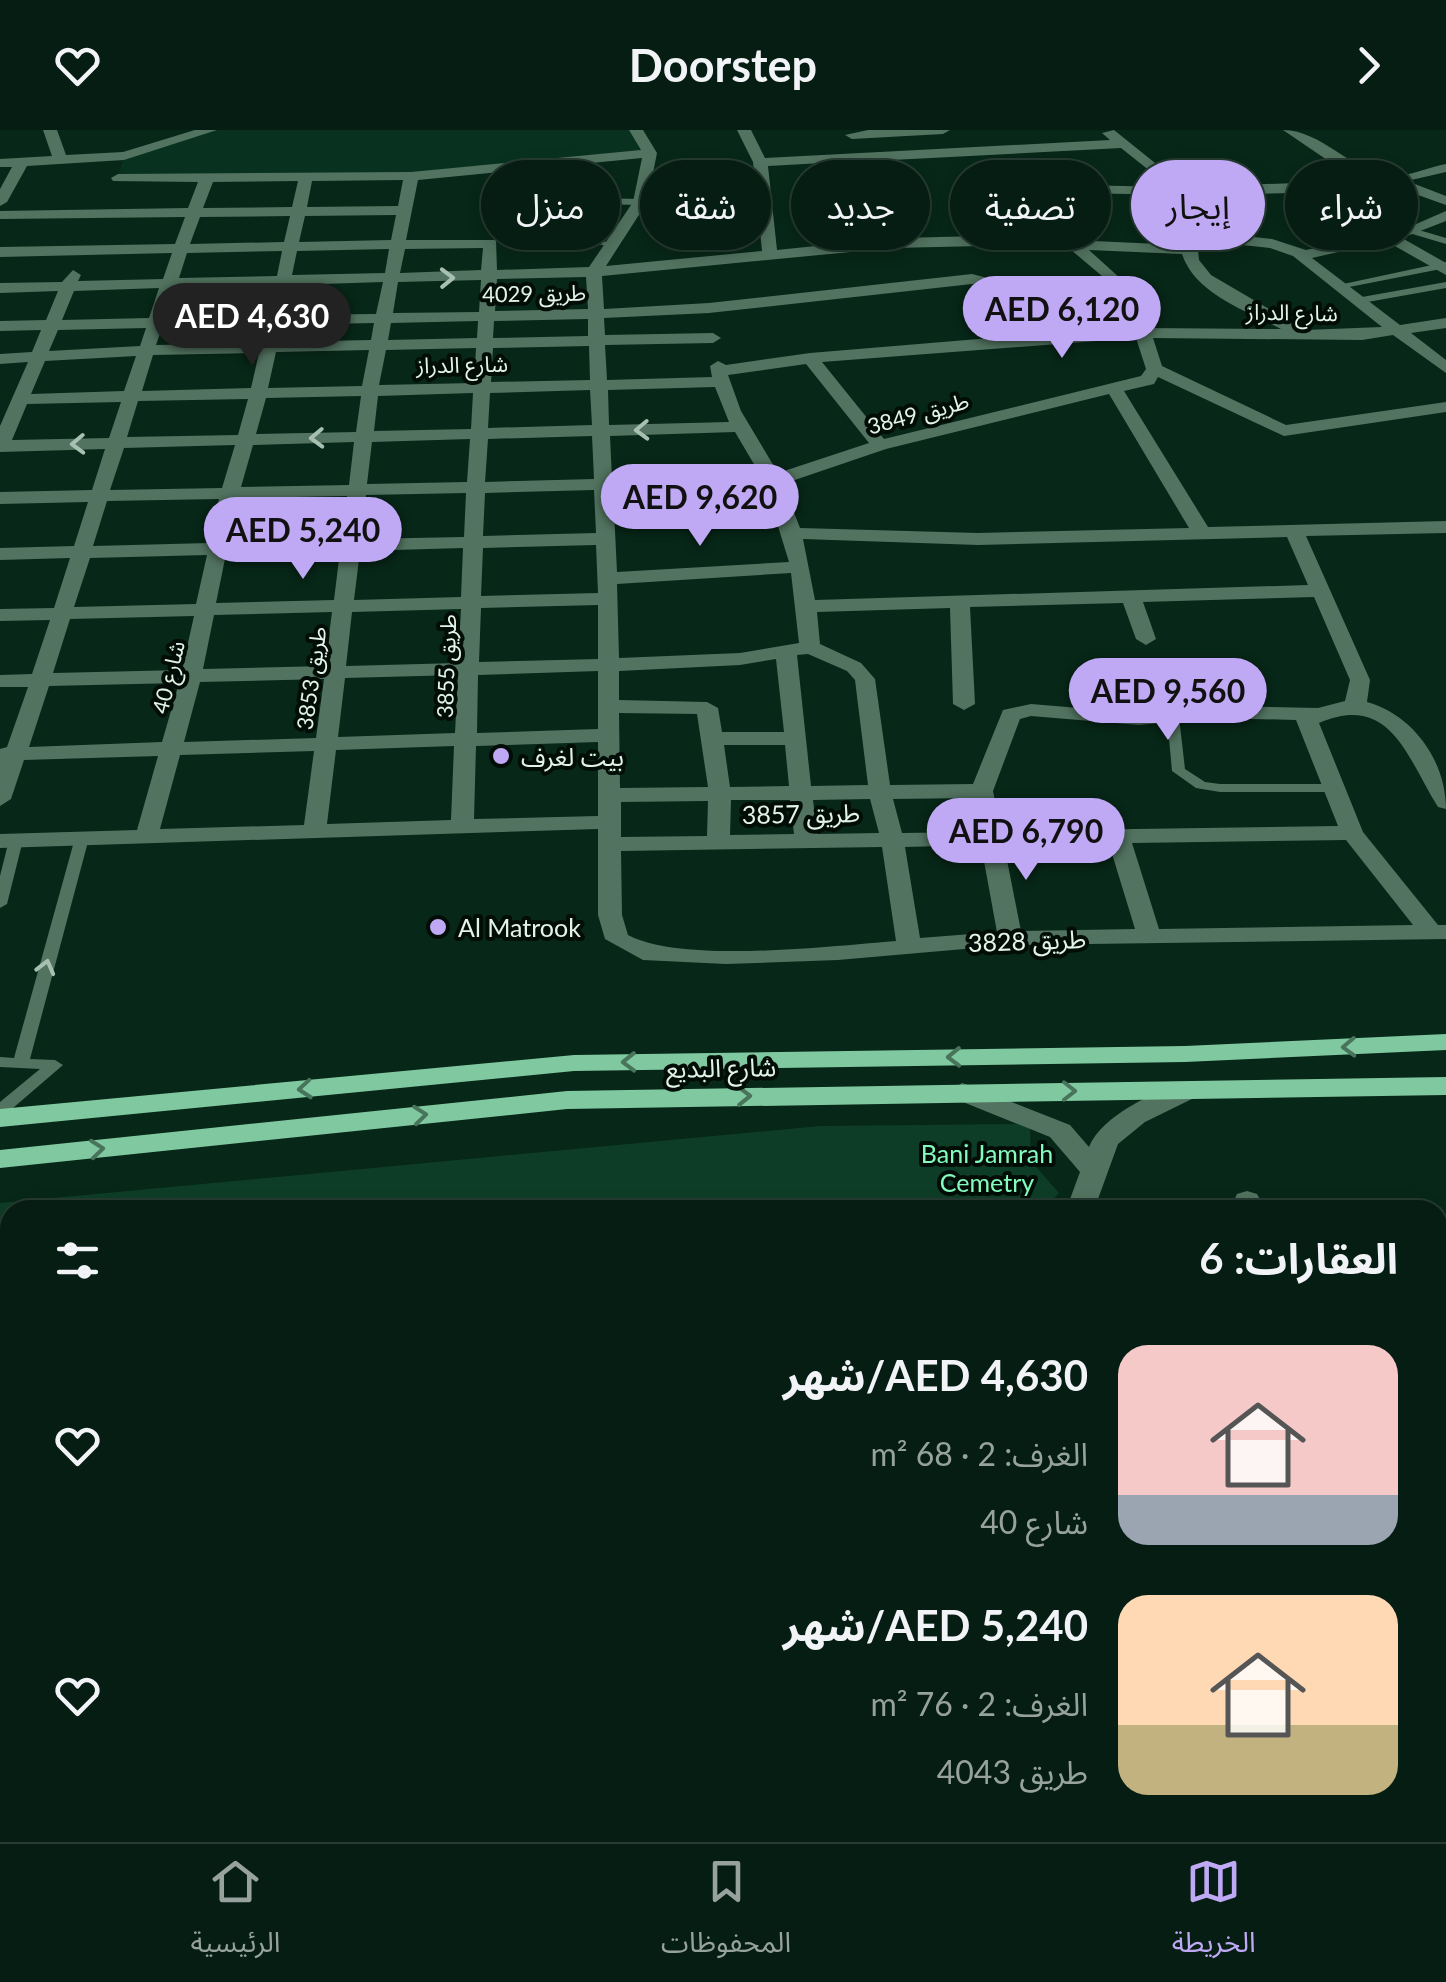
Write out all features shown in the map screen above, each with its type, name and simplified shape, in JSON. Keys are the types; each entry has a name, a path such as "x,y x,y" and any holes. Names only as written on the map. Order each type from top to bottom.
{"main road":[{"name":"شارع البديع","path":"0,1118 574,1063 1185,1054 1446,1042"},
{"name":"شارع البديع","path":"0,1159 567,1100 1446,1086"}],"street":[{"path":"50,130 60,158"},
{"path":"0,163 124,156 210,130"},
{"path":"636,130 650,153 649,160"},
{"path":"744,130 759,160"},
{"path":"852,135 942,130"},
{"path":"952,130 960,154"},
{"path":"1024,130 1038,150"},
{"path":"1105,130 1143,160"},
{"path":"1290,130 1338,160"},
{"path":"771,162 1122,144"},
{"path":"118,178 411,176 650,153"},
{"path":"124,156 118,178 39,354 24,399 0,446 739,427"},
{"path":"0,202 23,160"},
{"path":"1418,175 1446,168"},
{"name":"طريق 3853","path":"315,832 361,492 370,388 411,176"},
{"path":"0,799 8,754 42,680 65,613 167,284 206,177"},
{"name":"شارع 40","path":"147,836 192,677 229,494 258,392 306,177"},
{"path":"1418,189 1446,201"},
{"path":"620,232 640,202"},
{"path":"0,215 403,210"},
{"path":"1418,228 1446,215"},
{"path":"0,252 396,244"},
{"name":"طريق 3855","path":"396,244 491,244 473,542 462,827"},
{"path":"1265,244 1301,255 1446,368"},
{"path":"608,250 594,272 608,589 612,833"},
{"path":"769,250 770,256"},
{"path":"0,288 594,272 704,286 770,256 822,250"},
{"path":"1079,250 1115,282"},
{"path":"1191,250 1196,269 1218,287 1302,335"},
{"path":"1301,255 1324,250"},
{"path":"1413,250 1444,267"},
{"name":"طريق 4029","path":"0,326 597,314 704,286 983,280 997,286 1040,339"},
{"path":"704,286 720,377 739,427 773,481 792,534 796,568 808,606 810,646"},
{"name":"شارع الدراز","path":"24,399 600,384 720,377 810,358 1040,339 1143,333 1302,335 1399,330 1446,323"},
{"path":"1143,333 1154,369 1284,432 1446,407"},
{"path":"0,360 39,354 148,350 713,338"},
{"path":"810,358 880,445"},
{"name":"طريق 3849","path":"0,498 773,481 880,445 1116,391 1148,380 1154,369"},
{"path":"1116,391 1201,532"},
{"path":"792,534 978,539 1446,528"},
{"path":"1294,530 1360,680 1356,707"},
{"path":"0,554 603,539"},
{"path":"0,615 470,603 796,568"},
{"path":"808,606 1320,591"},
{"path":"1131,596 1146,639"},
{"path":"960,602 964,704"},
{"path":"0,681 607,665 740,659 810,646 854,667 865,678 880,793 897,858 910,946"},
{"path":"786,651 806,842"},
{"path":"608,706 706,706 720,793 718,842"},
{"path":"1010,938 982,791 1010,715 1031,710 1121,719 1234,712 1318,714 1356,707 1406,729 1446,802"},
{"name":"طريق 3828","path":"1318,714 1307,720 1308,729 1352,833 1438,931"},
{"path":"8,754 609,736"},
{"path":"714,739 795,738"},
{"path":"611,794 982,791"},
{"name":"طريق 3857","path":"8,841 462,827 718,842 1352,833"},
{"name":"طريق 3828","path":"612,833 610,914 616,938 626,947 672,956 726,957 1010,938 1438,931"},
{"path":"1119,839 1149,936"},
{"path":"1085,1200 1092,1186 1097,1154 1119,1126 1189,1090"},
{"path":"962,1092 1060,1131 1094,1170"}],"lane":[{"path":"620,202 640,202"},
{"path":"1418,233 1446,241"},
{"path":"1339,286 1444,267"},
{"path":"1362,300 1446,285"},
{"path":"1173,717 1179,771 1201,785 1332,788"},
{"path":"21,1062 82,838"},
{"path":"0,904 8,841"},
{"path":"0,1062 55,1065 0,1110"}],"shaded area":[{"path":"210,130 636,130 650,153 587,160 481,160 481,172 471,173 118,178 124,156"}],"green space":[{"name":"Bani Jamrah Cemetry","path":"1030,1124 1031,1161 1059,1193 1052,1200 32,1200 820,1126"}],"place":[{"name":"بيت لغرف","path":"501,756"},
{"name":"Al Matrook","path":"438,927"}]}
